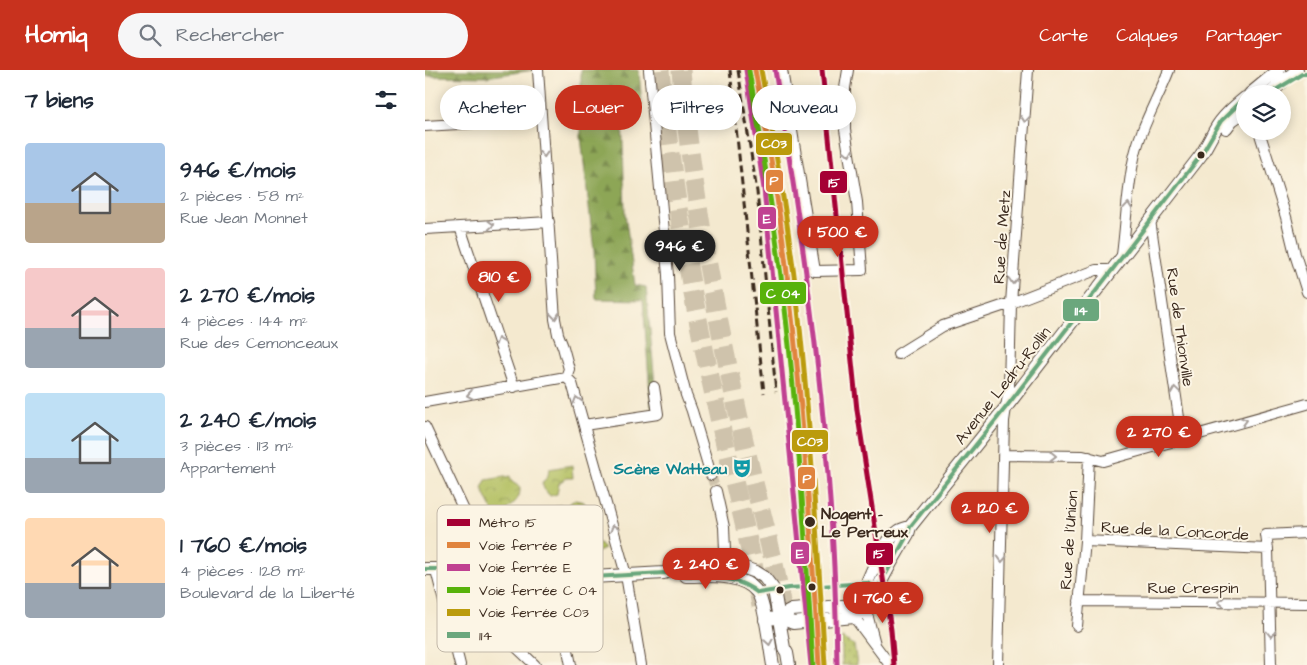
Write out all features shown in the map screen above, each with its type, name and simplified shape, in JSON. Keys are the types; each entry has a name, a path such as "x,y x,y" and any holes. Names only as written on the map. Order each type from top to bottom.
{"street":[{"path":"538,70 555,319 569,369 566,377"},
{"path":"649,70 668,275 670,333 686,395 711,475"},
{"path":"782,70 815,272 862,270 857,202 845,130 845,88 848,70"},
{"name":"Rue de Metz","path":"999,665 1005,455 1004,421 1007,406 1011,303 1028,70"},
{"path":"1122,255 1133,163 1145,121 1160,93 1169,70"},
{"path":"1274,82 1299,72"},
{"name":"Avenue Ledru-Rollin","path":"858,611 862,594 882,552 905,529 1007,406 1209,142 1220,124 1236,106"},
{"name":"Avenue Ledru-Rollin","path":"1209,142 1222,133 1236,117"},
{"path":"425,126 440,125"},
{"path":"1262,140 1307,292"},
{"name":"Rue de Thionville","path":"1150,220 1182,438"},
{"path":"425,230 549,222"},
{"path":"460,227 514,387"},
{"path":"898,354 943,326 1011,303 1096,270 1111,270"},
{"path":"425,402 566,377"},
{"path":"566,377 572,383 626,575 641,665"},
{"path":"584,425 658,414 654,387"},
{"path":"1005,455 1089,457 1103,461 1307,404"},
{"path":"425,427 462,505"},
{"name":"Rue de l'Union","path":"1077,626 1085,541 1089,457"},
{"path":"716,491 724,526 726,572"},
{"name":"Avenue Ledru-Rollin","path":"858,611 891,563 908,534 905,529"},
{"path":"1267,549 1266,535 1307,533"},
{"name":"Rue de la Concorde","path":"1085,541 1267,549 1271,665"},
{"path":"603,577 664,572 675,576 726,572 742,567 756,572 764,577 774,590 784,648 788,659"},
{"path":"430,570 437,592"},
{"path":"726,572 758,593 762,604 773,665"},
{"name":"Rue Crespin","path":"1079,601 1307,603"},
{"path":"765,620 779,617 792,610 858,611"},
{"path":"779,617 793,623 858,611"},
{"path":"858,611 875,644 890,665"},
{"path":"788,659 793,623"},
{"path":"456,652 460,665"},
{"path":"521,652 535,665"},
{"path":"568,652 571,665"}],"green space":[{"path":"425,70 534,70 486,77 425,76"},
{"path":"581,70 639,70 640,85 581,85"},
{"path":"581,130 623,130 625,213 635,285 646,287 657,405 651,407 643,300 596,299 594,251"},
{"path":"572,465 573,478 566,478 559,483 557,494 550,496 542,483 548,476 549,469"},
{"path":"510,476 512,482 520,487 516,501 512,505 490,505 482,488 486,480"},
{"path":"575,500 584,502 586,505 570,505"},
{"path":"842,638 854,645 857,665 842,665"}],"tunnel":[{"path":"660,70 670,152 689,274 705,355 751,553 761,606"},
{"path":"681,70 699,215 737,407 771,551 782,609"},
{"path":"711,475 716,491"}],"railway":[{"path":"730,70 764,393"},
{"path":"738,70 757,192 776,392"}],"metro line":[{"name":"15","path":"822,70 857,410 891,630 894,665"}],"rail line":[{"name":"E","path":"746,70 764,189 811,665"},
{"name":"P","path":"755,70 770,152 786,263 807,478 819,665"},
{"name":"C03","path":"761,70 789,236 796,291 809,431 825,665"},
{"name":"E","path":"775,70 809,292 818,366 831,515 837,665"}],"transit line":[{"path":"749,71 772,209 793,385 813,665"},
{"name":"114","path":"1284,85 1302,74 1307,74"},
{"name":"114","path":"603,576 664,573 724,578 736,581 758,593 789,588 867,583 878,588 910,527 1007,406 1201,155 1221,121 1236,107"},
{"name":"114","path":"425,569 437,569"}],"place":[{"name":"Scène Watteau","path":"742,468"},
{"name":"Nogent - Le Perreux","path":"810,522"}]}
